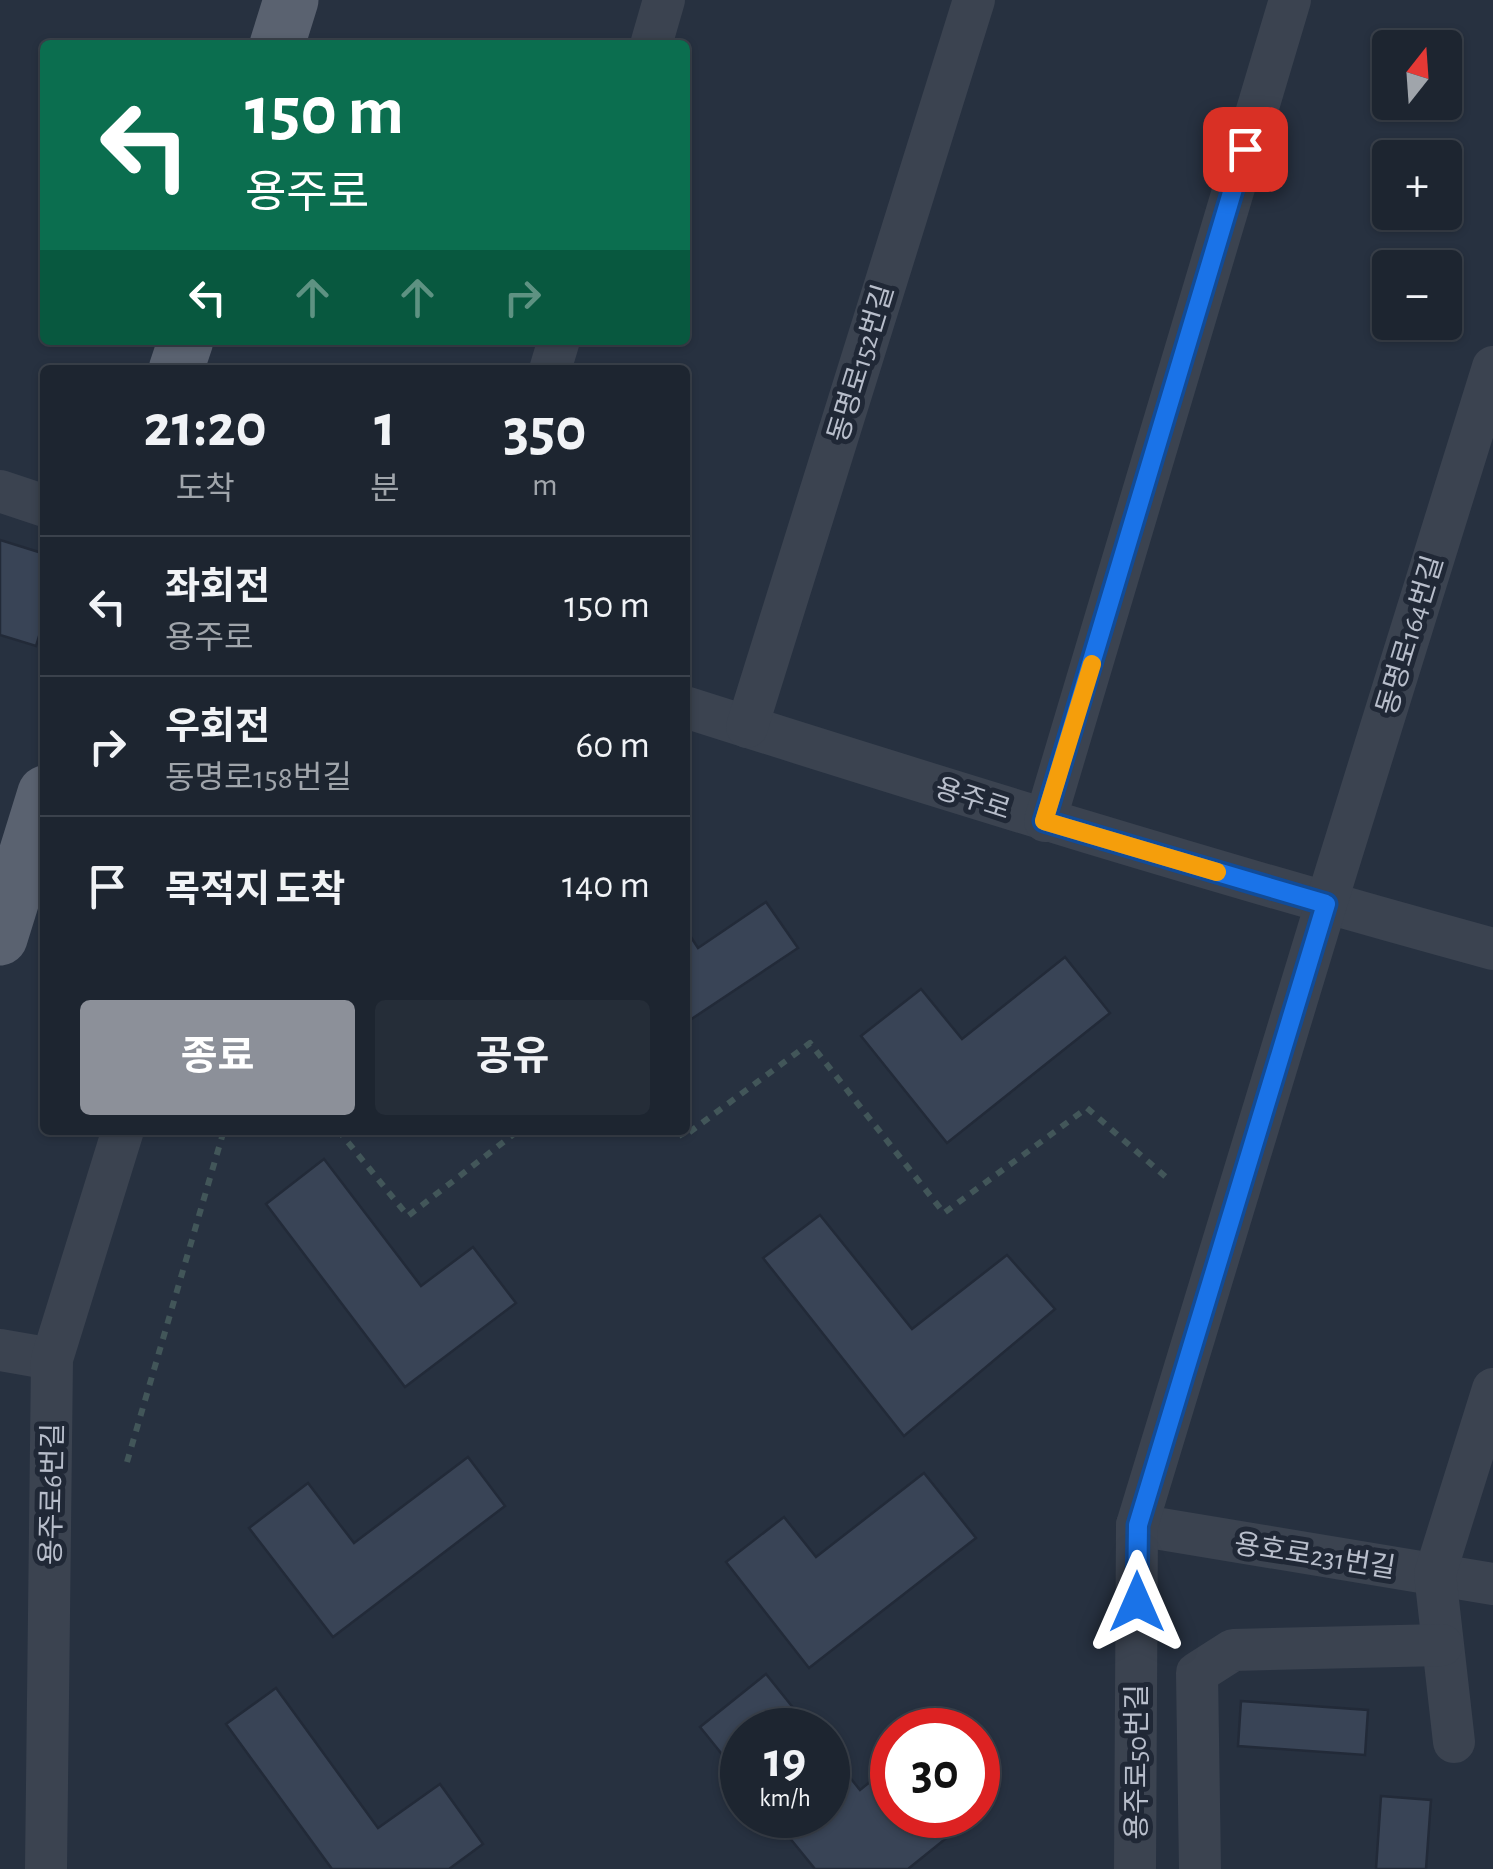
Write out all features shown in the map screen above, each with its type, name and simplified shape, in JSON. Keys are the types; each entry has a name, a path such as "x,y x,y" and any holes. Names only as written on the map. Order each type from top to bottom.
{"main road":[{"path":"279,40 291,0"},
{"path":"0,938 40,809"}],"street":[{"path":"652,40 664,0"},
{"name":"동명로152번길","path":"747,727 974,0"},
{"path":"1044,821 1290,0"},
{"name":"동명로164번길","path":"1326,904 1493,367"},
{"path":"0,491 40,504"},
{"name":"용주로","path":"690,709 1044,821 1493,949"},
{"name":"용주로50번길","path":"1135,1869 1138,1525 1326,904"},
{"name":"용주로6번길","path":"46,1869 52,1358 120,1135"},
{"path":"0,1350 52,1358"},
{"path":"1454,1742 1435,1574 1493,1389"},
{"name":"용호로231번길","path":"1138,1525 1493,1584"},
{"path":"1200,1869 1197,1673 1232,1650 1442,1645"}],"path":[{"path":"690,1133 810,1043 944,1214 1087,1108 1168,1179"},
{"path":"127,1462 223,1135"},
{"path":"342,1135 408,1216 513,1135"}],"building":[{"path":"0,540 40,552 40,633 36,646 0,635"},
{"path":"766,902 798,948 690,1020 690,936 698,948"},
{"path":"1065,957 1110,1013 947,1143 861,1036 921,989 962,1039"},
{"path":"324,1159 421,1286 473,1247 516,1303 405,1387 266,1204"},
{"path":"820,1215 912,1329 1007,1255 1055,1309 904,1436 763,1258"},
{"path":"468,1457 505,1506 333,1637 249,1528 308,1483 354,1543"},
{"path":"924,1473 976,1538 809,1668 726,1562 784,1517 816,1557"},
{"path":"766,1674 793,1708 724,1708"},
{"path":"276,1688 378,1828 440,1784 483,1844 449,1869 332,1869 226,1724"},
{"path":"1241,1701 1368,1710 1365,1755 1238,1746"},
{"path":"720,1711 720,1752 700,1727"},
{"path":"850,1778 860,1790 870,1782 870,1838 946,1838 908,1869 815,1869 790,1838 850,1838"},
{"path":"1381,1796 1431,1800 1426,1869 1376,1869"}],"slow traffic":[{"path":"1092,664 1044,821 1217,872"}],"route":[{"path":"1137,1602 1138,1525 1326,904 1044,821 1245,149"}]}
